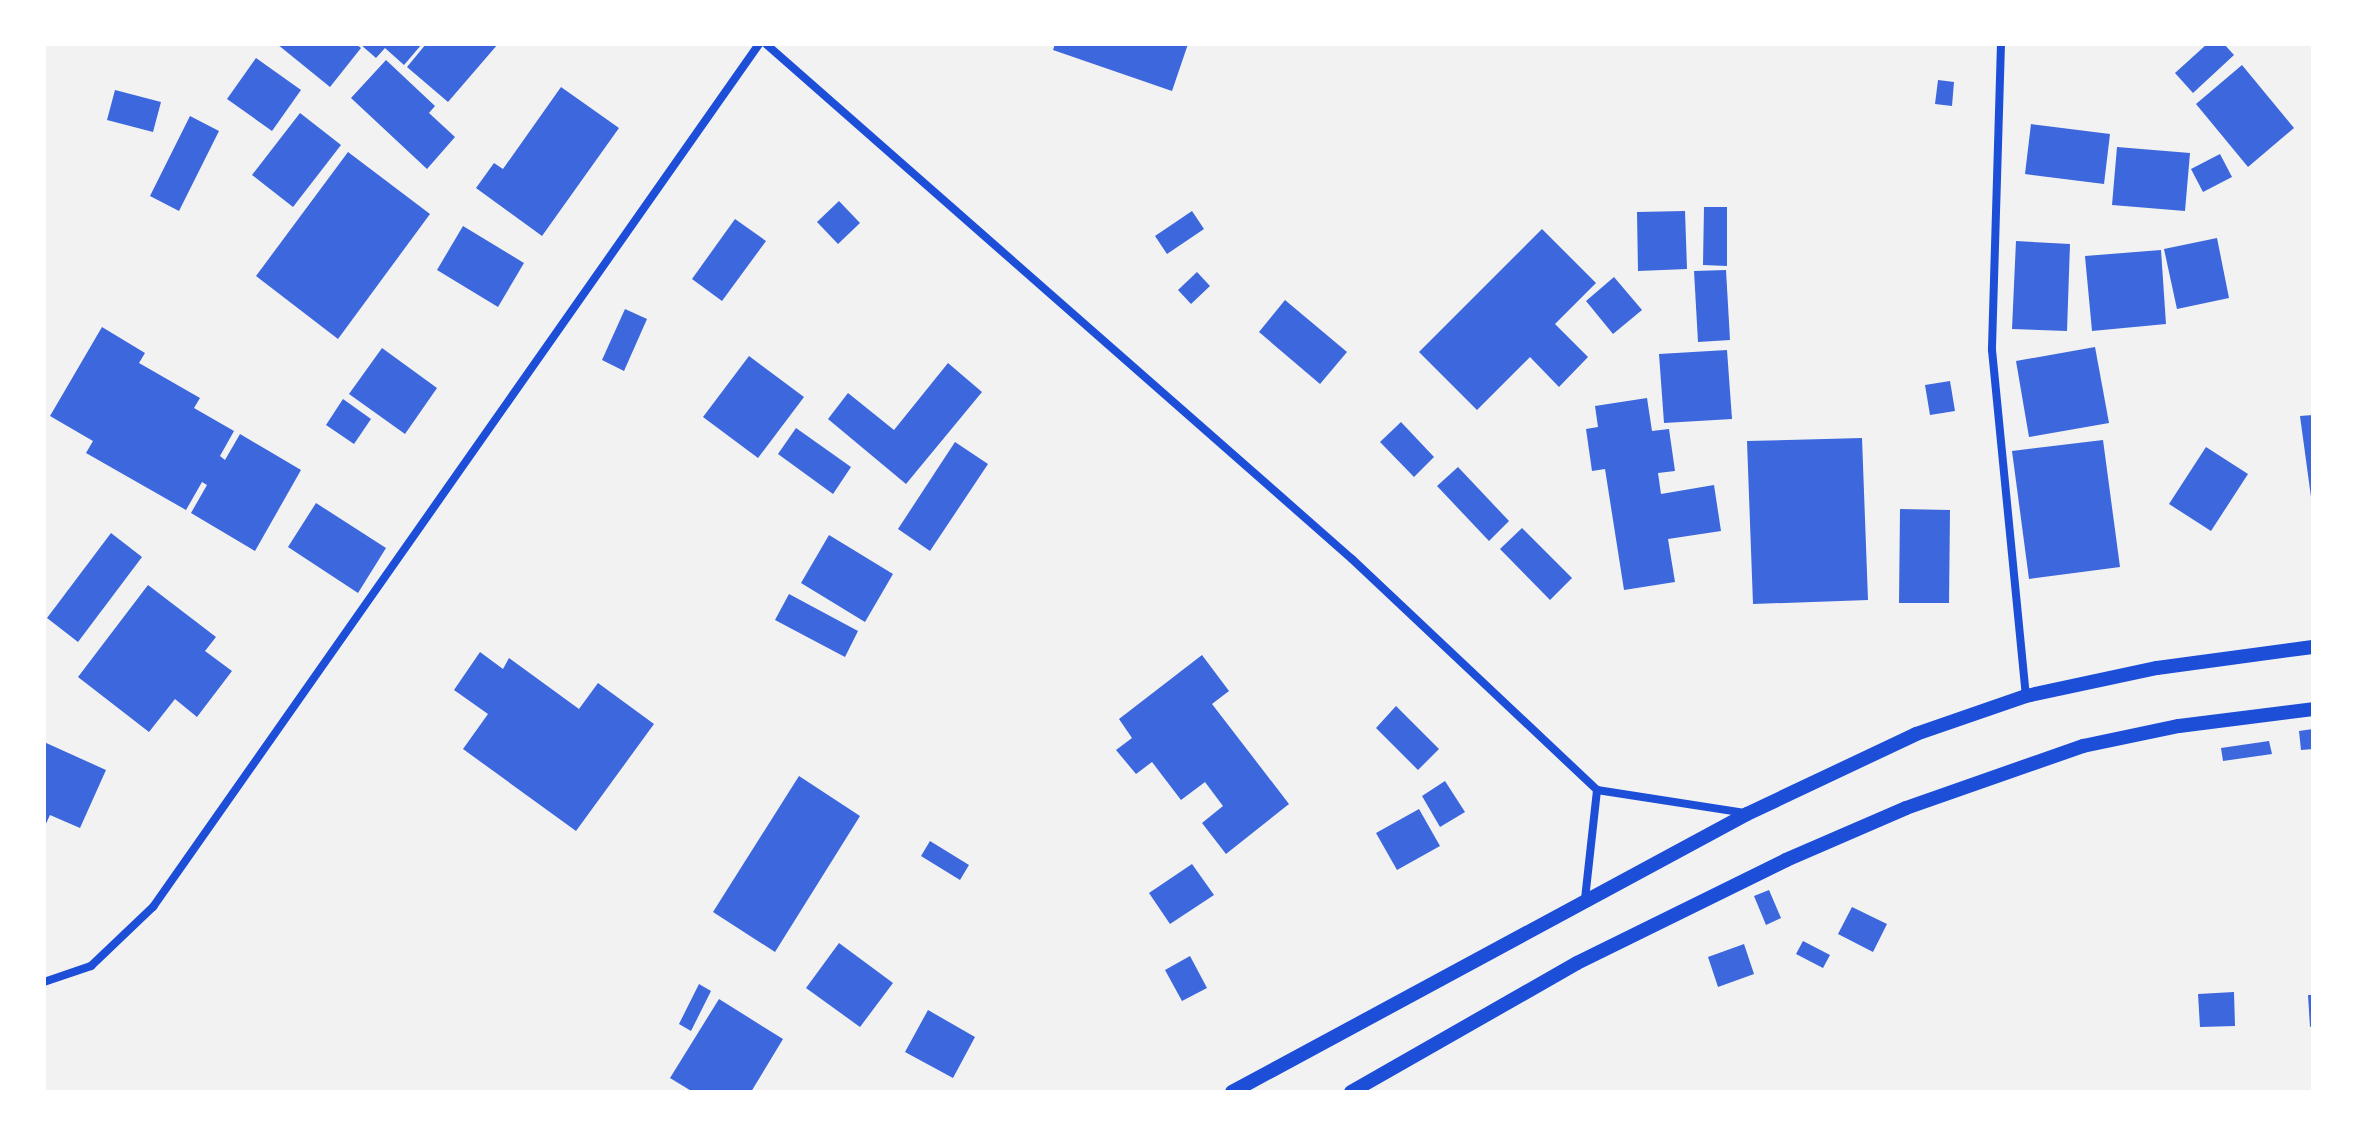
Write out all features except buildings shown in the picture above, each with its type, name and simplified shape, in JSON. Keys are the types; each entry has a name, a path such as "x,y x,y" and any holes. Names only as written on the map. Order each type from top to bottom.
{"street":[{"path":"44,982 91,966 153,907 759,44"},
{"path":"766,44 1352,559 1597,790 1747,814"},
{"path":"2001,44 1992,350 2026,696"},
{"path":"1232,1092 1585,899 1747,814 1904,739 2026,696 2157,668 2313,647"},
{"path":"1351,1092 1577,963 1786,860 1906,808 2083,746 2179,726 2313,709"},
{"path":"1585,899 1597,790"}]}
